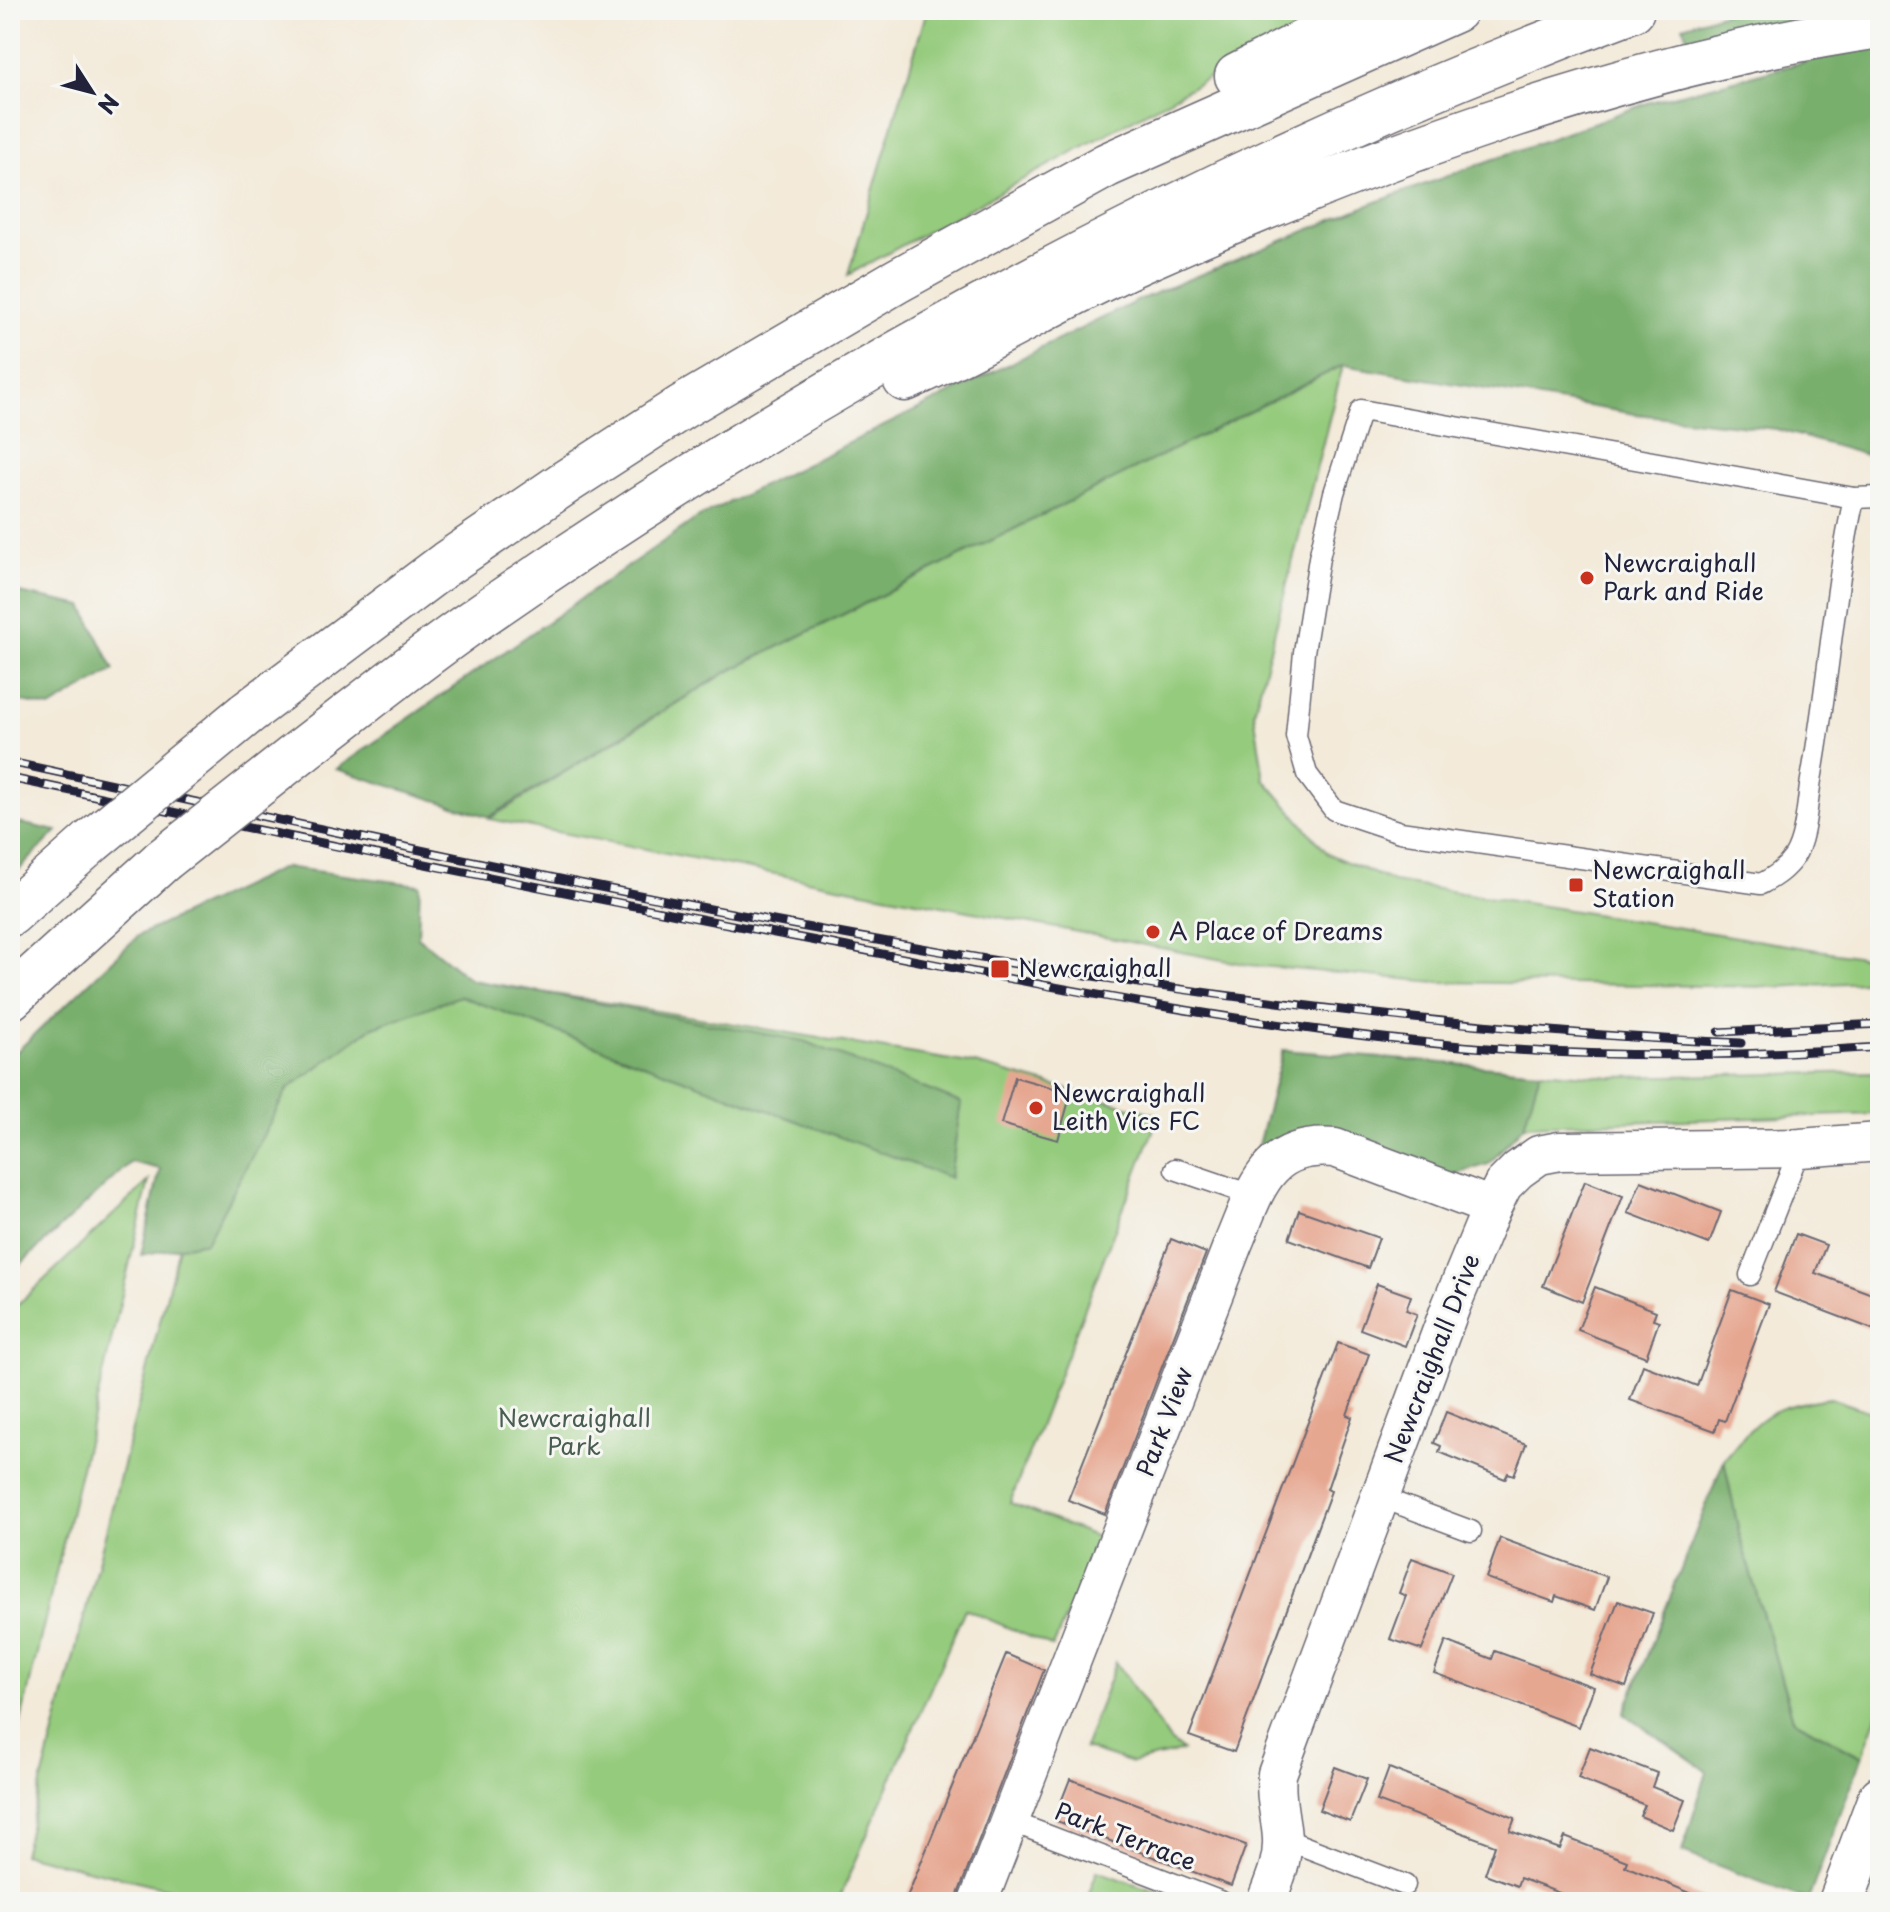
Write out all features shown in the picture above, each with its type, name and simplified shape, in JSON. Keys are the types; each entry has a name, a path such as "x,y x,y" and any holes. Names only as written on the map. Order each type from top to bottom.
{"main road":[{"path":"1107,165 1179,112 1231,80 1366,10"},
{"path":"10,914 92,841 246,714 447,563 669,415 895,282 1107,165 1455,10"},
{"path":"10,998 163,860 488,610 758,437 1028,281 1174,204 1375,113 1632,10"},
{"path":"758,437 855,402 964,353 1140,261 1361,170 1543,108 1670,70 1796,38 1880,26"},
{"path":"1841,1902 1880,1798"}],"street":[{"name":"Newcraighall Drive","path":"1266,1902 1281,1863 1282,1838 1274,1796 1277,1774 1380,1497 1503,1185 1539,1155 1560,1151 1800,1148 1880,1142"},
{"name":"Park View","path":"978,1902 1266,1170 1285,1154 1314,1146 1335,1148 1492,1207"}],"lane":[{"path":"1854,498 1838,575 1818,737 1795,855 1780,873 1761,884 1400,832 1334,810 1307,774 1296,736 1304,652 1319,558 1334,493 1361,410 1854,498 1880,497"},
{"path":"1750,1275 1800,1148"},
{"path":"1175,1169 1254,1196"},
{"path":"1380,1497 1471,1531"},
{"name":"Park Terrace","path":"1010,1821 1222,1902"},
{"path":"1282,1838 1405,1885"}],"green space":[{"path":"927,10 1333,10 848,275"},
{"path":"1734,10 1848,10 1690,44 1683,26"},
{"path":"1880,42 1880,459 1776,429 1635,414 1343,365 727,672 489,817 336,769 697,518 1141,299 1371,204 1650,102"},
{"path":"1343,365 1254,712 1264,779 1328,854 1394,882 1880,960 1880,981 1777,987 1437,982 1249,965 489,819 726,673"},
{"path":"10,591 83,606 114,670 50,708 10,699"},
{"path":"10,821 57,831 10,879"},
{"path":"284,867 420,885 418,937 471,980 804,1041 961,1103 950,1178 460,996 371,1028 288,1089 206,1242 141,1255 160,1169 131,1162 10,1274 10,1058 139,935"},
{"name":"Newcraighall Park","path":"471,980 975,1064 1159,1115 1010,1503 1100,1538 1053,1647 965,1609 838,1902 226,1902 23,1854 207,1138 218,1079"},
{"path":"1283,1050 1540,1071 1524,1125 1489,1164 1450,1176 1376,1144 1257,1149"},
{"path":"1540,1071 1612,1077 1880,1072 1880,1114 1524,1125"},
{"path":"149,1181 10,1767 10,1312"},
{"path":"1830,1398 1880,1415 1880,1708 1862,1757 1793,1719 1739,1533 1724,1460 1748,1432 1768,1415 1793,1405"},
{"path":"1724,1460 1739,1533 1793,1719 1862,1757 1808,1900 1682,1852 1707,1771 1624,1714"},
{"path":"1116,1662 1170,1741 1183,1751 1132,1763 1084,1748"},
{"path":"1097,1871 1188,1902 1147,1902 1134,1897 1132,1902 1086,1902"}],"building":[{"name":"Newcraighall Leith Vics FC","path":"1015,1077 1071,1093 1058,1140 1001,1124"},
{"path":"1585,1181 1623,1196 1582,1302 1543,1286"},
{"path":"1641,1181 1721,1212 1709,1244 1628,1213"},
{"path":"1299,1210 1379,1238 1368,1268 1289,1239"},
{"path":"1796,1234 1826,1245 1815,1273 1880,1297 1880,1332 1774,1292"},
{"path":"1171,1239 1206,1253 1105,1514 1068,1500"},
{"path":"1377,1284 1411,1296 1406,1310 1417,1314 1405,1346 1360,1329"},
{"path":"1595,1287 1656,1311 1653,1319 1659,1321 1646,1357 1578,1330"},
{"path":"1732,1290 1769,1304 1725,1421 1719,1419 1715,1431 1630,1400 1643,1365 1697,1386"},
{"path":"1338,1343 1369,1354 1347,1415 1352,1417 1327,1489 1331,1491 1234,1752 1189,1736"},
{"path":"1446,1412 1526,1444 1514,1475 1508,1473 1505,1479 1439,1452 1441,1446 1434,1443"},
{"path":"1500,1538 1607,1577 1595,1610 1556,1596 1554,1602 1486,1578"},
{"path":"1412,1558 1452,1573 1422,1650 1390,1639 1406,1596 1399,1593"},
{"path":"1618,1601 1653,1613 1626,1687 1590,1674"},
{"path":"1446,1641 1492,1659 1495,1651 1594,1687 1579,1727 1434,1673"},
{"path":"1006,1654 1044,1670 955,1902 905,1902"},
{"path":"1590,1747 1657,1773 1652,1787 1685,1800 1673,1830 1640,1816 1645,1805 1578,1778"},
{"path":"1335,1767 1367,1779 1350,1822 1319,1810"},
{"path":"1389,1768 1515,1818 1510,1831 1560,1849 1565,1837 1627,1861 1625,1866 1712,1902 1583,1902 1520,1878 1517,1886 1485,1874 1495,1845 1377,1801"},
{"path":"1070,1779 1246,1845 1231,1886 1054,1820"}],"railway":[{"path":"10,762 654,898 870,939 1087,975 1305,1006 1523,1029 1741,1043"},
{"path":"10,778 523,884 988,975 1303,1028 1461,1046 1566,1053 1723,1054 1880,1047"},
{"path":"1719,1032 1880,1024"}],"place":[{"name":"Newcraighall Park and Ride","path":"1587,578"},
{"name":"Newcraighall Station","path":"1576,885"},
{"name":"A Place of Dreams","path":"1153,932"},
{"name":"Newcraighall","path":"1000,969"},
{"name":"Newcraighall Leith Vics FC","path":"1036,1108"}]}
